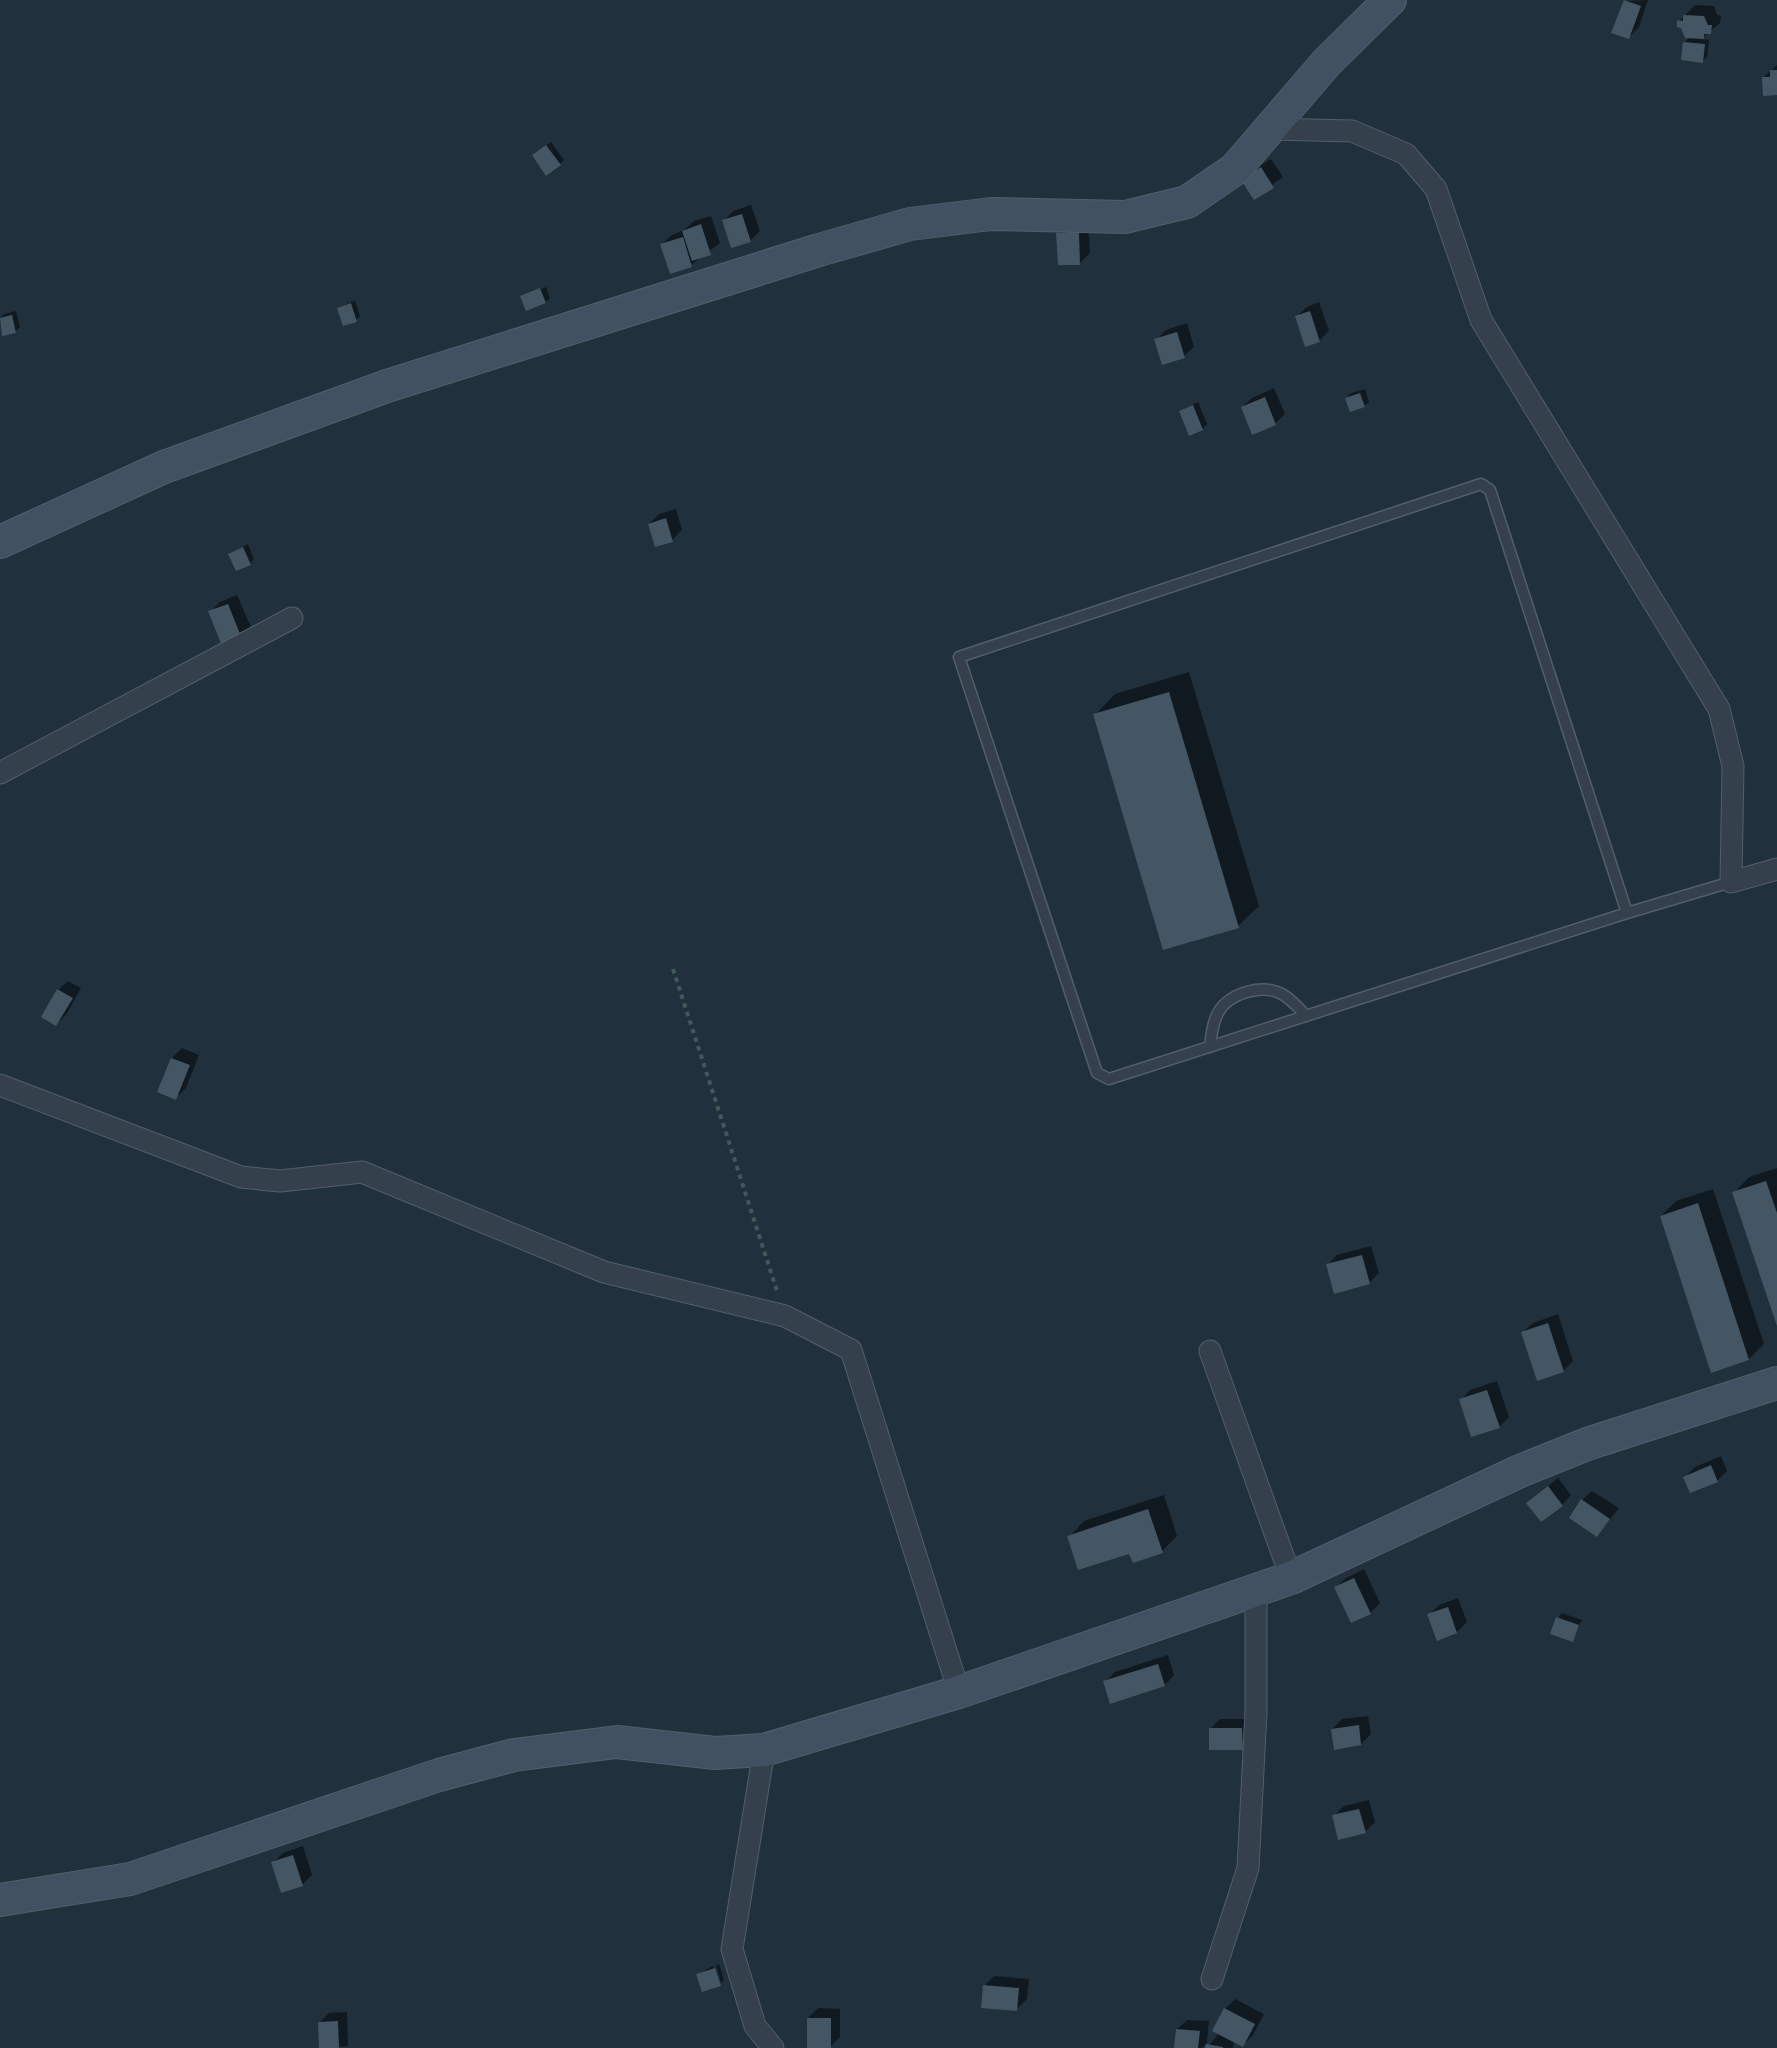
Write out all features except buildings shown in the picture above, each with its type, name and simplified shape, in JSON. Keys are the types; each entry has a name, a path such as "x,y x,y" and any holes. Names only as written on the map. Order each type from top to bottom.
{"main road":[{"path":"0,542 164,467 387,386 910,224 991,214 1125,217 1187,202 1235,169 1327,62 1390,0"},
{"path":"0,1900 130,1879 439,1775 514,1755 617,1742 715,1753 764,1750 959,1692 1291,1578 1520,1471 1587,1444 1777,1383"}],"street":[{"path":"1269,129 1352,131 1406,154 1436,189 1481,320 1719,709 1733,766 1731,882 1777,869"},
{"path":"0,773 292,618"},
{"path":"0,1085 241,1177 280,1181 362,1172 604,1272 785,1316 851,1350 959,1692"},
{"path":"1210,1352 1291,1578"},
{"path":"1212,1979 1248,1868 1256,1712 1256,1590"},
{"path":"764,1750 732,1949 755,2026 773,2048"}],"lane":[{"path":"1628,913 1490,490 1481,484 958,657 1096,1073 1109,1079 1731,882"},
{"path":"1210,1047 1217,1014 1226,1002 1244,992 1267,990 1281,994 1306,1016"}],"path":[{"path":"673,969 785,1316"}]}
